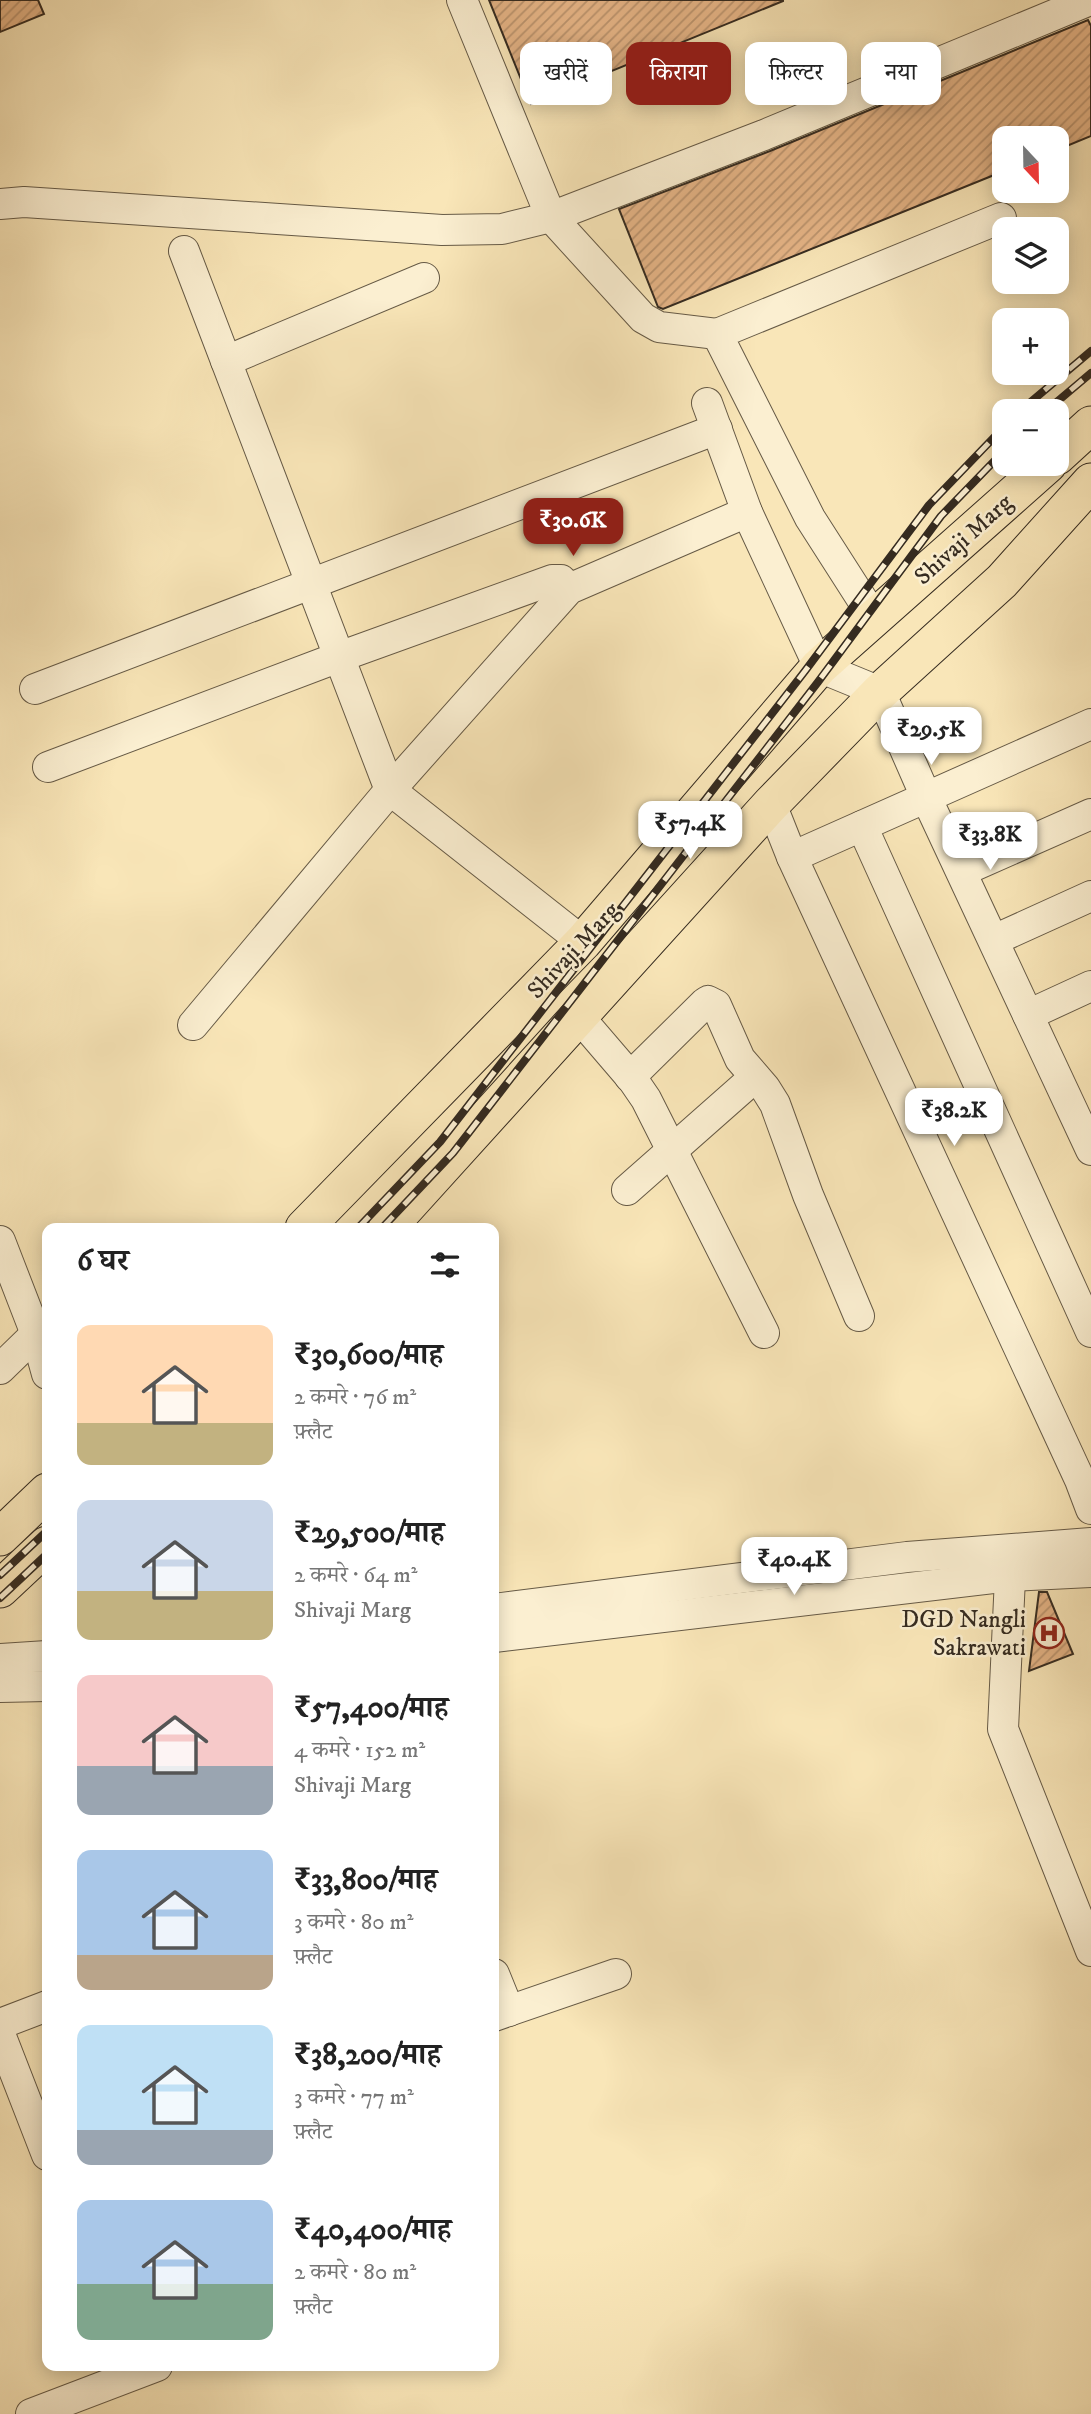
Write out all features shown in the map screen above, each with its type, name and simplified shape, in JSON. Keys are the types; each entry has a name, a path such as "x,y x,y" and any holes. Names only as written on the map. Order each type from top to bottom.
{"main road":[{"path":"1069,445 1091,425"},
{"name":"Shivaji Marg","path":"309,1223 583,942 819,667 1034,476"},
{"name":"Shivaji Marg","path":"392,1223 771,804 880,692 1002,582 1091,482"},
{"path":"0,1537 42,1497"},
{"path":"0,1589 42,1550"}],"street":[{"path":"462,0 551,217 643,318 659,327 717,334 992,222"},
{"path":"0,204 24,202 442,230 502,229 551,217 764,135 1090,0"},
{"path":"184,251 390,790 583,942"},
{"path":"226,361 424,278"},
{"path":"717,334 810,518 874,618"},
{"path":"35,690 311,583 712,416 747,512 819,667 880,692 926,797 1091,1150"},
{"path":"48,767 339,657 560,584 747,512"},
{"path":"193,1025 560,584"},
{"path":"792,857 1091,724"},
{"path":"771,804 792,857 1085,1478 1091,1509"},
{"path":"962,871 1091,814"},
{"path":"862,825 1091,1332"},
{"path":"994,940 1091,896"},
{"path":"1028,1015 1091,986"},
{"path":"630,1077 708,1001 716,1005 734,1049 775,1104 808,1195 859,1316"},
{"path":"579,1017 646,1099 764,1334"},
{"path":"627,1191 755,1077"},
{"path":"0,1241 42,1356"},
{"path":"0,1369 36,1334"},
{"path":"499,1636 1011,1562 1091,1543"},
{"path":"499,1608 907,1557 1011,1562 1091,1572"},
{"path":"1011,1562 1003,1729 1091,1951"},
{"path":"0,1659 42,1656"},
{"path":"0,1687 42,1686"},
{"path":"501,2014 616,1974"},
{"path":"0,2024 42,2008"},
{"path":"0,2034 42,2142"},
{"path":"31,2414 144,2371"}],"building":[{"path":"0,0 38,0 44,14 0,32"},
{"path":"489,0 783,0 683,42 626,42 626,65 612,71 612,42 520,42 520,77"},
{"path":"1088,20 1091,26 1091,136 1069,145 1069,126 992,126 992,176 663,309 658,307 619,209 882,105 941,105 941,81"},
{"path":"1039,1592 1047,1592 1073,1654 1029,1671"}],"railway":[{"path":"1034,399 1091,351"},
{"path":"1060,399 1091,373"},
{"path":"363,1223 440,1142 805,671 929,505 992,439"},
{"path":"387,1223 453,1153 818,682 941,516 992,463"},
{"path":"0,1575 42,1536"},
{"path":"0,1598 42,1559"}],"place":[{"name":"DGD Nangli Sakrawati","path":"1049,1633"}]}
